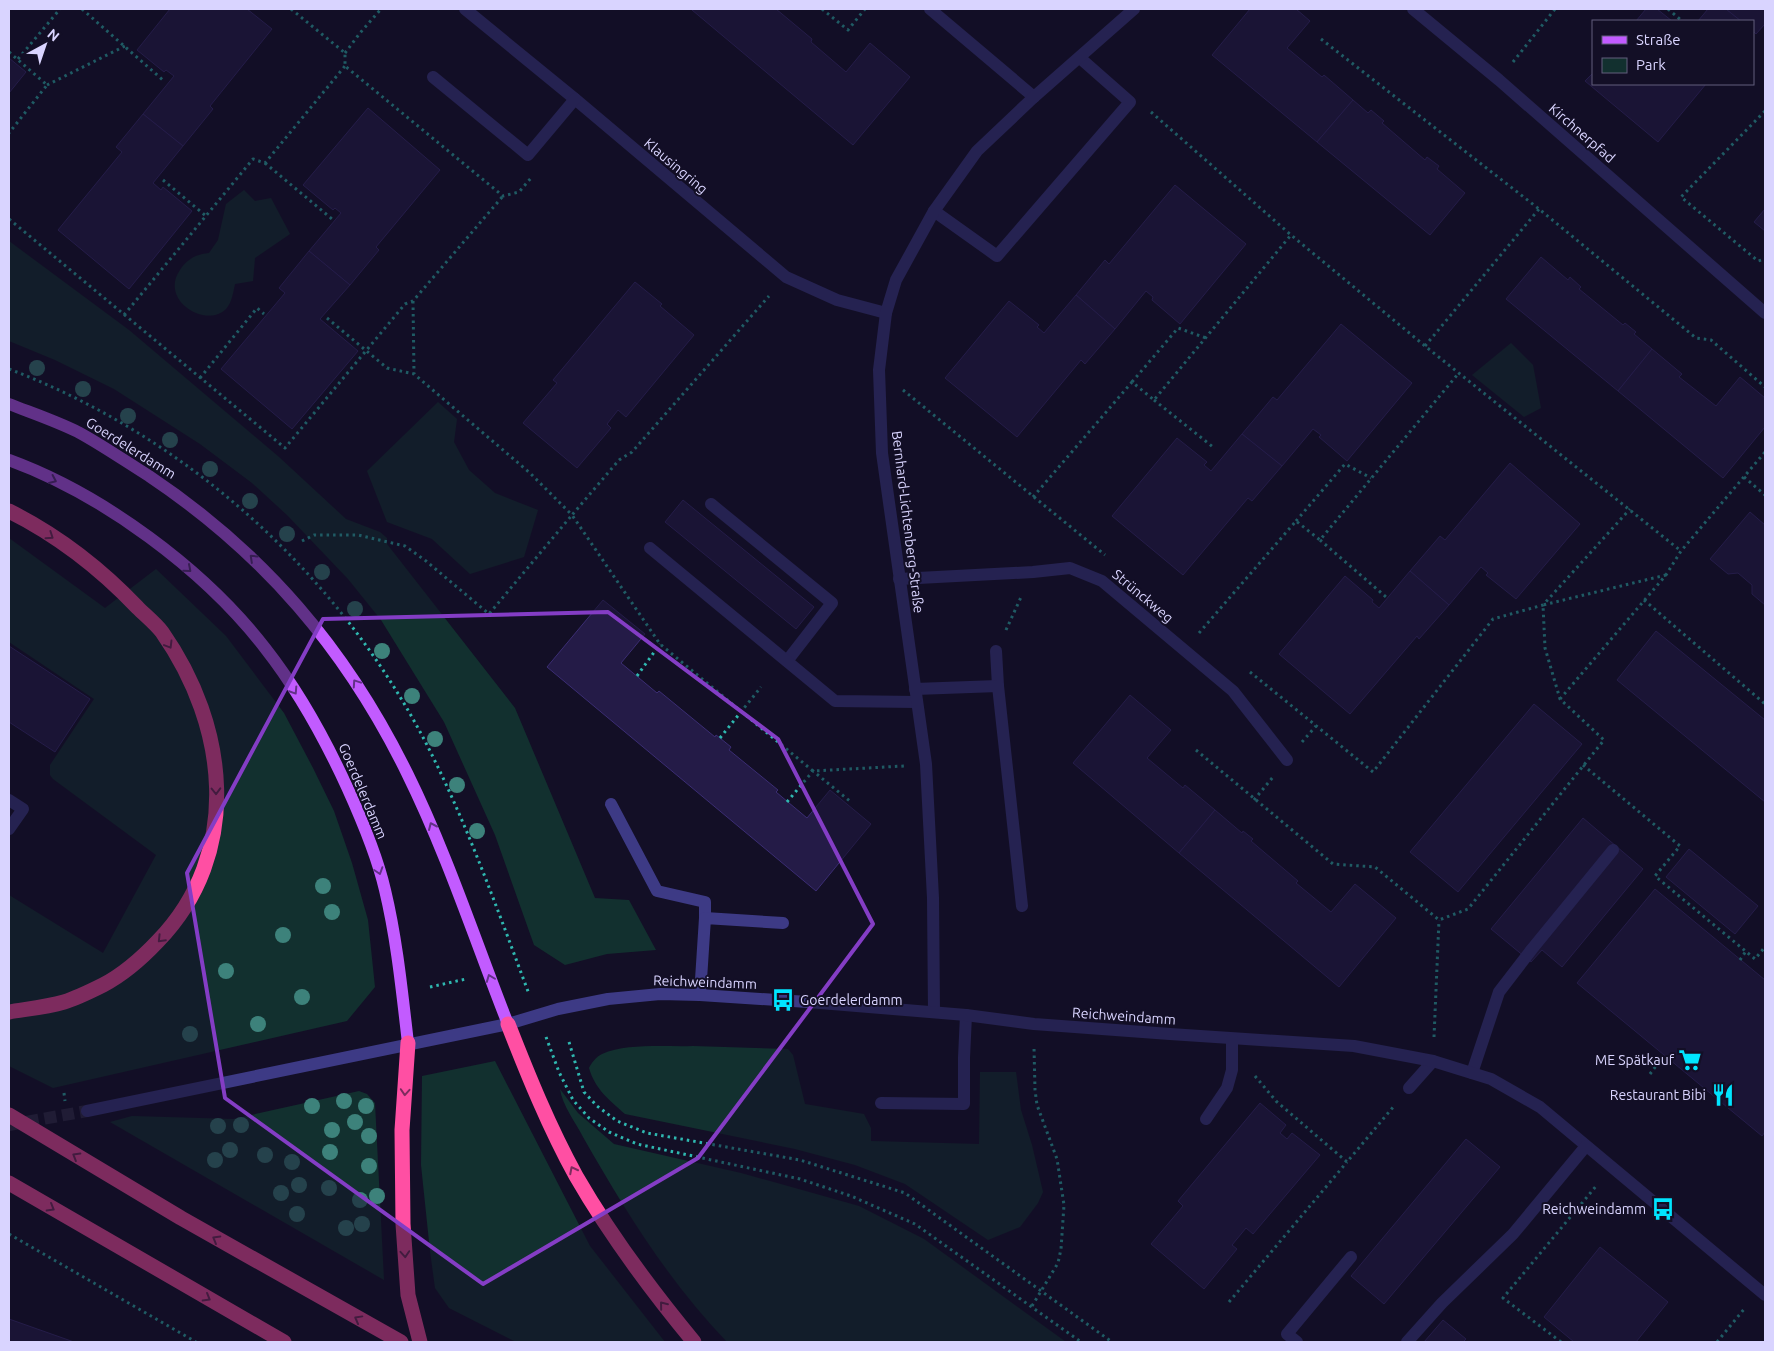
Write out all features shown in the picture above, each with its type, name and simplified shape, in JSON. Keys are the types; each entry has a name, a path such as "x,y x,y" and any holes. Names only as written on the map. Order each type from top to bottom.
{"highway":[{"path":"9,511 74,552 114,582 161,631 186,673 201,705 212,742 216,775 217,818 207,857 193,894 171,928 138,962 104,985 64,1002 9,1012"},
{"path":"508,1024 533,1088 576,1175 628,1257 694,1342"},
{"path":"408,1043 402,1130 403,1224 408,1295 420,1342"},
{"path":"9,1115 189,1223 400,1342"},
{"path":"9,1183 284,1342"}],"main road":[{"name":"Goerdelerdamm","path":"9,404 76,431 114,453 186,501 222,530 256,562 296,603 323,635 361,690 408,773 433,829 508,1024"},
{"name":"Goerdelerdamm","path":"9,460 84,494 158,544 220,597 265,648 328,745 364,824 385,889 400,975 408,1043"}],"street":[{"name":"Klausingring","path":"465,9 786,276 837,300 886,313"},
{"path":"930,9 1034,97"},
{"name":"Bernhard-Lichtenberg-Straße","path":"934,1012 933,898 926,764 882,453 879,370 886,313 896,280 934,211 977,151 1034,97 1134,9"},
{"name":"Kirchnerpfad","path":"1413,9 1499,80 1700,254 1765,313"},
{"path":"934,211 997,256 1130,102 1080,58"},
{"path":"433,77 528,155 575,99"},
{"path":"711,504 832,603 787,661"},
{"path":"650,548 835,701 916,696 998,686"},
{"name":"Strünckweg","path":"899,579 1033,572 1070,568 1102,581 1233,691 1287,760"},
{"path":"996,651 998,686 1022,906"},
{"path":"9,800 23,809 9,830"},
{"path":"611,804 657,891 705,902 700,995"},
{"path":"1472,1073 1499,992 1613,850"},
{"path":"705,918 783,923"},
{"name":"Reichweindamm","path":"408,1043 508,1024 558,1009 608,999 660,994 808,1002 966,1015 1034,1024 1354,1046 1433,1061 1491,1079 1540,1108 1763,1292"},
{"path":"881,1104 964,1104 966,1015"},
{"path":"1206,1119 1227,1088 1232,1070 1232,1039"},
{"path":"87,1111 408,1043"},
{"path":"1409,1088 1433,1061"},
{"path":"1407,1342 1442,1303 1513,1234 1586,1146"},
{"path":"1297,1342 1287,1334 1351,1257"}],"path":[{"path":"18,59 60,9"},
{"path":"82,9 164,81"},
{"path":"291,9 345,53"},
{"path":"265,163 346,66 345,53 381,9"},
{"path":"822,9 848,30 865,9"},
{"path":"1499,80 1555,9"},
{"path":"1668,9 1681,20"},
{"path":"1321,39 1539,209 1696,338 1711,340 1765,387"},
{"path":"9,133 47,85 125,46"},
{"path":"9,52 47,85"},
{"path":"346,66 503,196"},
{"path":"1149,110 1291,235 1458,374 1681,551"},
{"path":"1765,111 1681,197 1758,261 1765,259"},
{"path":"124,315 253,159 265,163 332,219"},
{"path":"9,219 284,448 405,304 413,301 503,196 519,192 532,176"},
{"path":"163,180 206,216"},
{"path":"1425,346 1539,209"},
{"path":"1154,400 1291,235"},
{"path":"302,541 314,535 358,535 405,546 490,614 619,460 632,452 769,296"},
{"path":"413,301 414,374"},
{"path":"200,378 257,308 264,314"},
{"path":"327,318 387,368 414,374 530,473 572,515 660,644 851,802"},
{"path":"1033,497 1178,328 1206,338"},
{"path":"879,370 1107,556"},
{"path":"1320,540 1458,374"},
{"path":"1132,382 1213,446"},
{"path":"1560,699 1666,575 1681,551 1765,452"},
{"path":"1184,650 1344,464 1371,478"},
{"path":"1744,477 1765,495"},
{"path":"1439,920 1468,909 1604,740 1560,699 1545,648 1543,605 1630,509"},
{"path":"1296,522 1320,540 1386,597"},
{"path":"996,651 1033,572"},
{"path":"1247,669 1373,772 1493,619 1666,575"},
{"path":"1644,600 1765,704"},
{"path":"1200,631 1208,637"},
{"path":"636,676 660,644"},
{"path":"720,738 761,687"},
{"path":"1196,750 1333,864 1375,867 1439,920"},
{"path":"787,802 813,771 926,764"},
{"path":"1583,765 1680,846 1655,876 1755,959 1765,947"},
{"path":"1433,1061 1439,920"},
{"path":"1740,960 1746,951"},
{"path":"430,987 472,978"},
{"path":"1032,1306 1058,1263 1064,1205 1057,1159 1037,1105 1034,1024"},
{"path":"569,1042 584,1092 597,1106 617,1121 647,1133 800,1160 905,1193 1112,1342"},
{"path":"1650,1074 1664,1055"},
{"path":"558,1072 573,1100 590,1118 609,1132 637,1144 800,1179 851,1196 915,1224 1081,1342"},
{"path":"1252,1072 1276,1101 1347,1162"},
{"path":"1229,1302 1409,1088"},
{"path":"1561,1342 1503,1298 1612,1167"},
{"path":"9,1234 196,1342"},
{"path":"1717,1342 1763,1292"}],"highlighted area":[{"path":"608,612 778,739 873,924 698,1158 483,1284 225,1098 187,873 323,619"}],"green space":[{"path":"244,190 255,201 271,198 290,234 255,258 253,281 235,284 231,300 226,309 217,314 207,316 197,313 180,301 176,292 175,281 180,270 189,260 209,253 218,240 226,204"},
{"path":"9,241 129,330 279,457 346,519 380,532 387,538 387,544 515,708 595,898 629,900 656,950 607,954 565,965 534,945 495,835 444,722 381,620 348,579 287,515 252,483 200,444 114,389 55,360 9,341"},
{"path":"1511,343 1533,365 1541,408 1524,417 1472,375"},
{"path":"438,402 457,419 454,442 469,470 495,493 538,510 524,557 470,574 432,539 387,522 367,471"},
{"path":"9,538 105,608 156,569 226,636 284,713 334,811 352,863 368,920 375,987 347,1021 53,1088 9,1066 9,895 103,953 156,855 50,775 50,765 94,699 9,642"},
{"path":"693,1046 788,1049 793,1055 805,1104 864,1114 871,1128 871,1141 979,1144 980,1072 1016,1072 1021,1110 1032,1145 1043,1192 1038,1203 1020,1227 988,1240 905,1184 855,1165 795,1149 625,1114 599,1088 589,1068 602,1054 623,1048"},
{"path":"495,1061 590,1246 665,1342 516,1342 449,1308 435,1288 421,1165 422,1076"},
{"path":"560,1089 578,1113 614,1144 741,1173 859,1206 924,1239 1066,1342 727,1342 686,1295 631,1218 570,1114 563,1101"},
{"path":"359,1091 367,1094 375,1103 384,1280 110,1122 132,1116 233,1119"}],"building":[{"path":"170,9 247,9 272,29 210,106 213,109 183,146 143,114 174,76 166,70 164,72 137,50"},
{"path":"693,9 776,9 812,39 811,42 846,72 870,43 910,77 853,145"},
{"path":"1250,9 1296,9 1310,21 1287,48 1322,77 1324,75 1353,100 1317,142 1212,55"},
{"path":"1646,9 1657,9 1671,20 1637,20"},
{"path":"1708,9 1726,9 1740,20 1699,20"},
{"path":"1726,9 1765,9 1765,24 1756,34 1754,32 1754,20 1740,20"},
{"path":"9,58 26,72 9,93"},
{"path":"1592,74 1592,85 1705,85 1658,142 1585,81"},
{"path":"1353,100 1368,113 1371,110 1384,121 1382,123 1425,160 1427,157 1439,166 1437,169 1465,193 1430,235 1317,142"},
{"path":"368,108 440,170 376,247 379,250 350,285 309,251 341,213 335,208 333,210 303,185"},
{"path":"143,114 183,146 153,183 161,190 163,187 192,211 129,289 58,230 122,152 116,147"},
{"path":"1175,185 1246,244 1180,324 1152,300 1153,297 1146,291 1115,329 1076,295 1105,260 1109,264"},
{"path":"1765,209 1765,231 1754,222"},
{"path":"309,251 350,285 320,319 358,351 292,429 221,369 285,293 279,288"},
{"path":"1541,257 1568,280 1570,277 1581,287 1579,289 1623,325 1625,323 1636,332 1634,334 1652,349 1618,391 1506,299"},
{"path":"635,282 662,304 660,306 694,335 626,417 618,410 607,424 611,428 577,468 523,423 557,383 553,380"},
{"path":"1076,295 1115,329 1085,364 1081,360 1017,437 945,378 1009,301 1039,325 1037,327 1044,333"},
{"path":"1341,324 1412,383 1347,461 1319,437 1321,435 1313,429 1282,466 1242,434 1273,397 1277,400"},
{"path":"1652,349 1682,374 1679,377 1716,406 1740,377 1765,398 1765,427 1723,478 1618,391"},
{"path":"1242,434 1282,466 1252,501 1248,498 1183,575 1112,516 1177,438 1207,462 1204,465 1211,471"},
{"path":"1510,463 1580,524 1516,599 1486,575 1488,573 1481,567 1449,605 1410,571 1440,536 1445,540"},
{"path":"683,500 814,607 796,629 665,522"},
{"path":"1750,512 1765,525 1765,605 1752,594 1752,585 1738,573 1728,574 1710,559"},
{"path":"1410,571 1449,605 1419,639 1417,636 1350,714 1279,654 1345,576 1373,600 1372,602 1379,608"},
{"path":"603,600 645,634 621,663 657,693 659,691 715,737 716,735 731,747 729,750 778,790 776,792 807,818 830,790 871,824 816,891 547,667"},
{"path":"1656,631 1765,720 1765,802 1617,680"},
{"path":"9,646 90,699 55,752 9,722"},
{"path":"1130,695 1171,730 1147,758 1183,788 1185,785 1215,810 1179,853 1073,763"},
{"path":"1534,704 1582,744 1458,892 1410,852"},
{"path":"1215,810 1242,833 1243,831 1253,839 1251,841 1298,881 1296,883 1331,912 1355,884 1396,918 1339,987 1179,853"},
{"path":"1583,818 1643,869 1562,967 1542,950 1531,962 1491,929"},
{"path":"1689,849 1758,906 1735,934 1666,877"},
{"path":"1655,889 1765,980 1765,1132 1762,1136 1577,983"},
{"path":"1260,1103 1286,1125 1280,1133 1287,1139 1292,1133 1320,1155 1253,1234 1246,1228 1232,1245 1237,1249 1204,1289 1151,1244 1183,1206 1178,1201"},
{"path":"1466,1139 1500,1167 1384,1304 1351,1276"},
{"path":"1600,1247 1668,1302 1636,1342 1574,1342 1544,1317"},
{"path":"9,1319 74,1342 9,1342"},
{"path":"1443,1320 1466,1339 1463,1342 1424,1342"}],"tunnel":[{"path":"9,1125 87,1111"}],"place":[{"name":"Goerdelerdamm","path":"783,1000"},
{"name":"ME Spätkauf","path":"1690,1060"},
{"name":"Restaurant Bibi","path":"1723,1095"},
{"name":"Reichweindamm","path":"1663,1209"}]}
